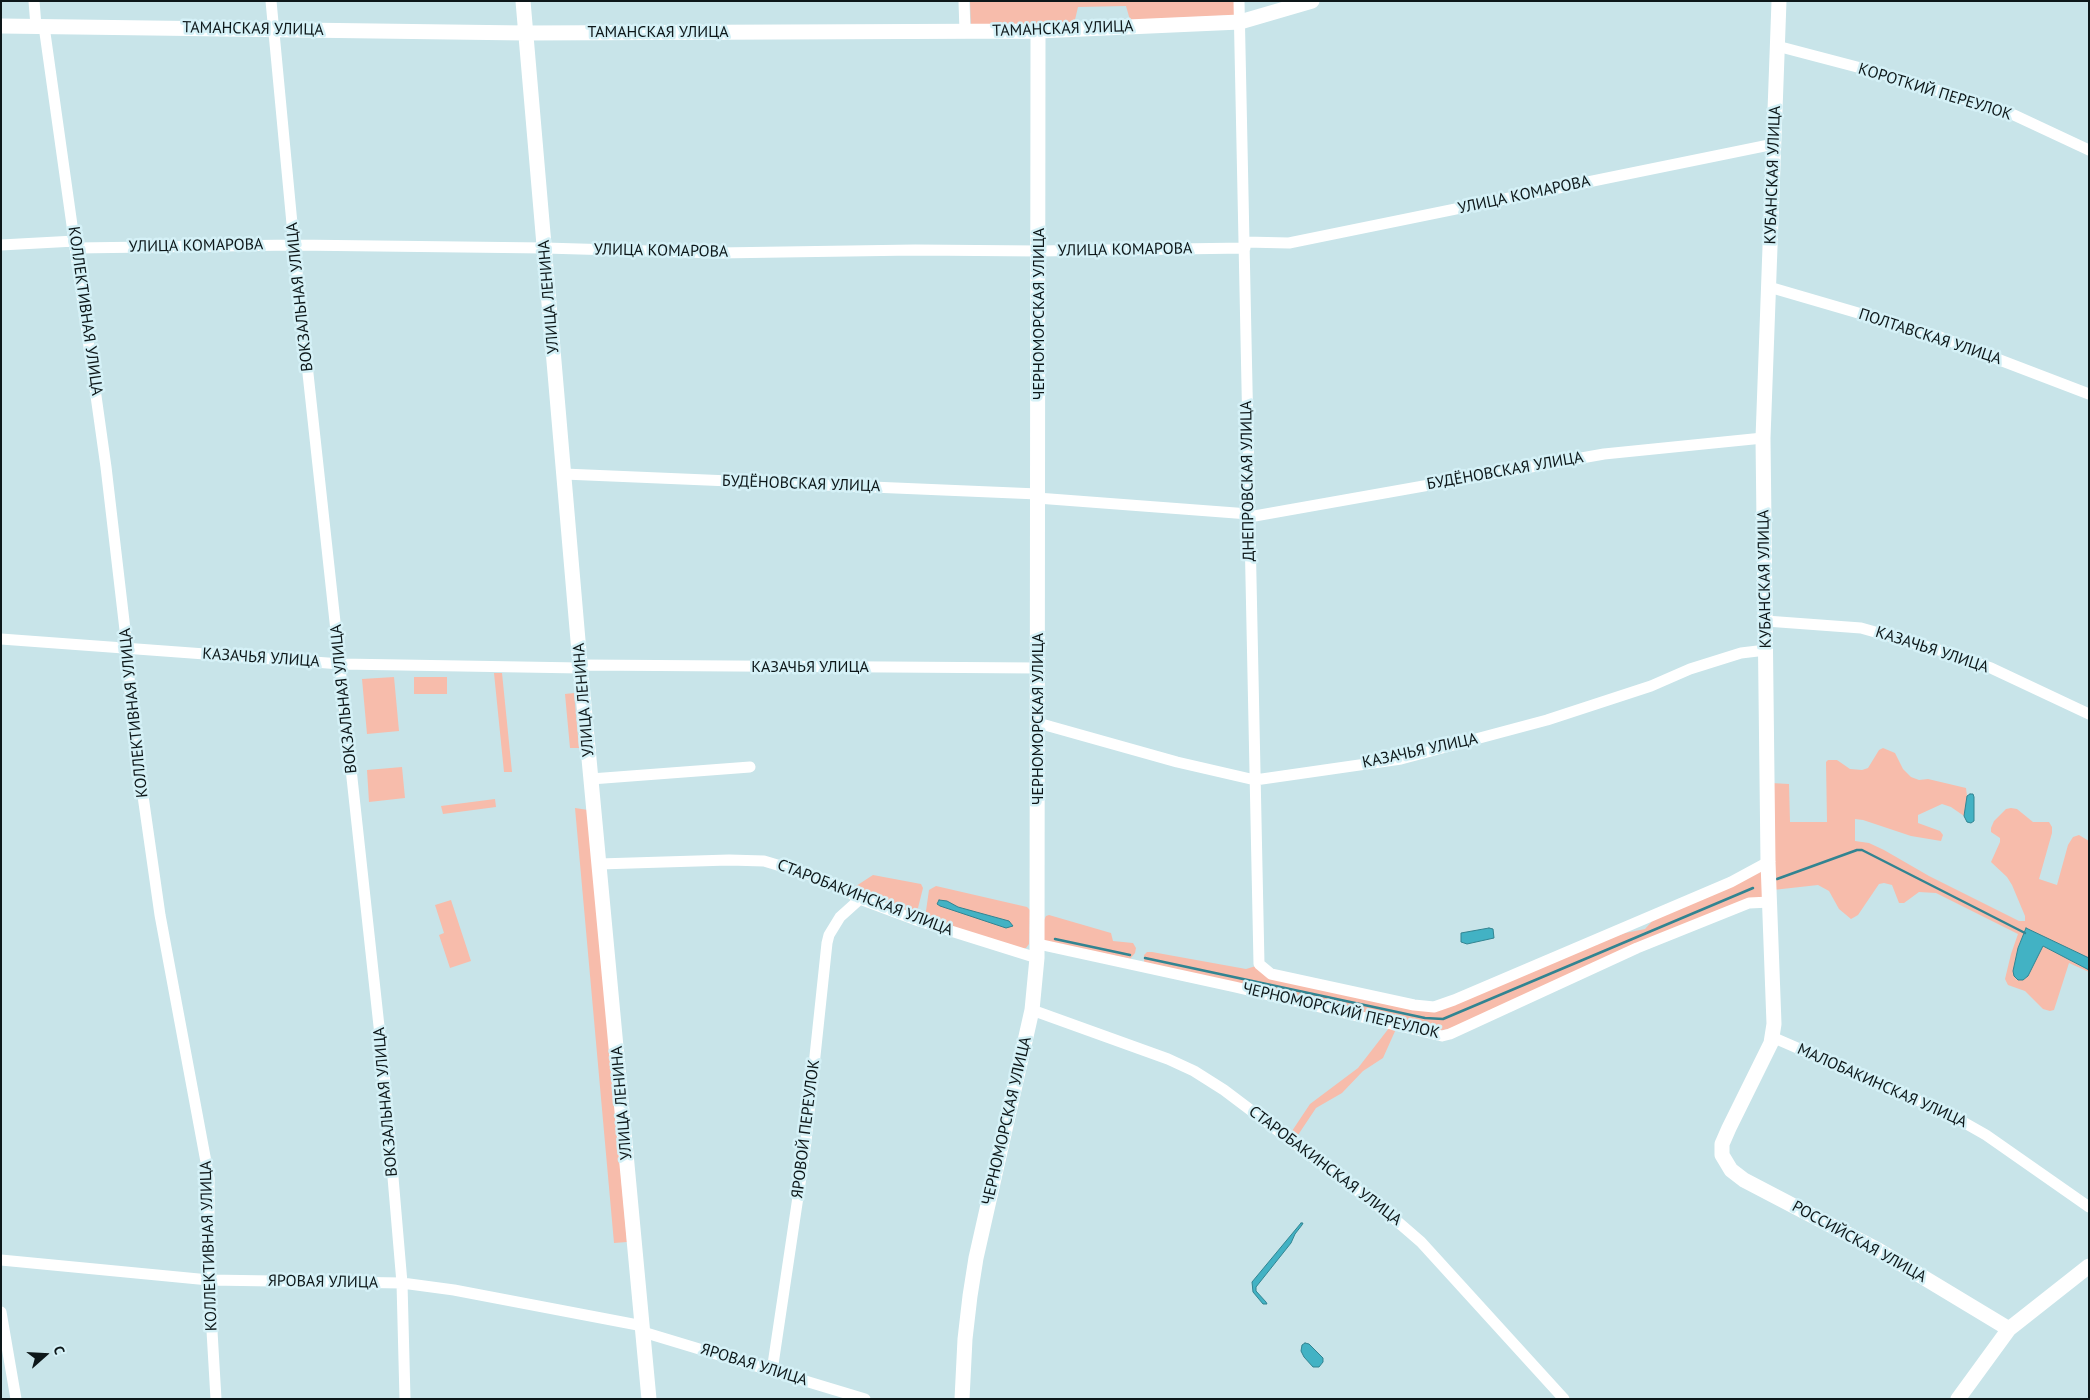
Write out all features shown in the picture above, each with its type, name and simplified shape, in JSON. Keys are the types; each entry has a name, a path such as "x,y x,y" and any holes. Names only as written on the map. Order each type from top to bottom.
{"street":[{"name":"КОЛЛЕКТИВНАЯ УЛИЦА","path":"34,1 40,26 76,244 128,648 132,712 160,914 209,1178 209,1280 216,1399"},
{"name":"ВОКЗАЛЬНАЯ УЛИЦА","path":"271,1 294,245 384,1072 402,1283 405,1399"},
{"name":"УЛИЦА ЛЕНИНА","path":"523,1 591,779 650,1399"},
{"path":"964,1 965,32"},
{"name":"ДНЕПРОВСКАЯ УЛИЦА","path":"1239,1 1258,960 1264,969 1271,974 1414,1005 1434,1007 1731,882 1768,862"},
{"name":"ТАМАНСКАЯ УЛИЦА","path":"1,26 525,33 1038,31 1240,22 1312,1"},
{"name":"КУБАНСКАЯ УЛИЦА","path":"1722,1146 1728,1128 1766,1054 1774,1024 1768,862 1763,438 1779,1"},
{"name":"ЧЕРНОМОРСКАЯ УЛИЦА","path":"962,1399 967,1317 976,1258 1032,1010 1037,951 1038,31"},
{"name":"КОРОТКИЙ ПЕРЕУЛОК","path":"1777,46 1899,78 2014,116 2089,150"},
{"name":"УЛИЦА КОМАРОВА","path":"1,245 294,245 545,248 718,253 915,250 1039,251 1289,243 1774,144"},
{"name":"ПОЛТАВСКАЯ УЛИЦА","path":"1769,287 1938,336 2089,394"},
{"name":"БУДЁНОВСКАЯ УЛИЦА","path":"564,474 1037,496 1249,515 1575,458 1632,450 1763,438"},
{"name":"КАЗАЧЬЯ УЛИЦА","path":"1766,621 1861,628 1939,650 1991,668 2089,714"},
{"name":"КАЗАЧЬЯ УЛИЦА","path":"1,639 340,664 581,667 1038,668"},
{"name":"КАЗАЧЬЯ УЛИЦА","path":"1038,723 1177,762 1255,780 1401,759 1547,720 1651,686 1690,669 1741,653 1766,650"},
{"path":"591,779 750,767"},
{"name":"СТАРОБАКИНСКАЯ УЛИЦА","path":"599,864 757,860 778,864 814,876 844,889 860,899 919,921 1037,951"},
{"name":"ЯРОВОЙ ПЕРЕУЛОК","path":"772,1371 805,1150 827,943 829,934 840,917 860,899"},
{"name":"ЧЕРНОМОРСКИЙ ПЕРЕУЛОК","path":"1037,951 1235,987 1442,1036 1637,948 1749,903 1770,902"},
{"name":"СТАРОБАКИНСКАЯ УЛИЦА","path":"1032,1010 1168,1059 1194,1071 1224,1090 1391,1216 1421,1242 1564,1399"},
{"name":"МАЛОБАКИНСКАЯ УЛИЦА","path":"1772,1037 1899,1090 1949,1114 1986,1135 2089,1206"},
{"name":"РОССИЙСКАЯ УЛИЦА","path":"1722,1146 1722,1155 1727,1165 1744,1180 1878,1250 2009,1329"},
{"name":"ЯРОВАЯ УЛИЦА","path":"1,1260 209,1280 402,1283 454,1290 643,1329 865,1399"},
{"path":"1958,1399 2009,1329 2089,1266"},
{"path":"1,1312 16,1399"}],"shaded area":[{"path":"970,1 1236,1 1237,15 1130,20 1126,6 1078,7 1074,24 971,27"},
{"path":"494,673 502,673 512,772 504,772"},
{"path":"394,677 399,731 367,734 362,679"},
{"path":"414,677 447,677 447,694 414,694"},
{"path":"574,693 579,748 570,748 565,694"},
{"path":"1883,748 1895,753 1903,769 1911,777 1966,788 1967,796 1964,816 1951,807 1942,804 1918,815 1918,823 1940,831 1943,835 1941,841 1911,836 1855,819 1855,841 1869,843 1884,850 1929,876 2019,921 2025,921 2025,916 2012,885 2007,877 1991,862 2000,842 2000,838 1991,832 1994,821 2006,809 2011,808 2017,809 2033,822 2049,822 2052,827 2052,833 2039,879 2057,885 2068,845 2073,837 2079,835 2089,841 2089,958 2026,929 2018,948 2015,962 2014,976 2017,980 2023,980 2028,976 2043,946 2089,970 2089,972 2069,963 2054,1010 2043,1009 2025,991 2008,985 2005,979 2018,934 1936,893 1919,892 1904,903 1899,903 1892,885 1879,884 1858,915 1851,919 1839,909 1829,891 1818,885 1773,890 1771,783 1789,784 1790,822 1827,822 1826,762 1828,760 1837,760 1850,769 1862,770 1868,768 1879,750"},
{"path":"402,767 405,798 369,802 367,770"},
{"path":"495,799 496,807 443,814 441,806"},
{"path":"575,808 588,810 627,1242 614,1243"},
{"path":"1762,869 1765,898 1455,1027 1440,1031 1145,964 1144,961 1144,955 1147,952 1152,952 1246,969 1256,966 1427,1010 1625,933 1645,929 1656,917"},
{"path":"873,875 921,884 923,888 917,912 915,914 858,893 856,886"},
{"path":"936,886 1027,907 1030,910 1029,944 1023,949 925,918 929,890"},
{"path":"451,900 471,961 450,968 439,935 444,933 435,905"},
{"path":"1049,915 1111,933 1113,941 1133,943 1136,948 1135,953 1130,959 1043,942 1044,920"},
{"path":"1389,1028 1396,1029 1383,1058 1363,1071 1342,1093 1316,1108 1298,1135 1292,1131 1310,1104 1358,1068"}],"water":[{"path":"1973,794 1974,797 1974,821 1971,823 1967,822 1964,816 1967,796"},
{"path":"939,900 1009,921 1013,926 1006,928 940,906 937,904"},
{"path":"2026,928 2089,958 2089,970 2043,946 2028,976 2023,980 2018,980 2014,976 2013,971 2018,948"},
{"path":"1493,929 1494,938 1467,944 1461,942 1461,933"},
{"path":"1301,1223 1303,1223 1291,1243 1256,1287 1256,1291 1267,1304 1263,1304 1253,1292 1252,1282"},
{"path":"1305,1343 1309,1344 1323,1358 1323,1362 1319,1367 1313,1367 1304,1357 1301,1351 1302,1345"}],"waterway":[{"path":"1777,879 1857,850 1862,850 2025,933"},
{"path":"1145,958 1425,1018 1443,1019 1753,888"},
{"path":"1055,939 1130,955"}]}
